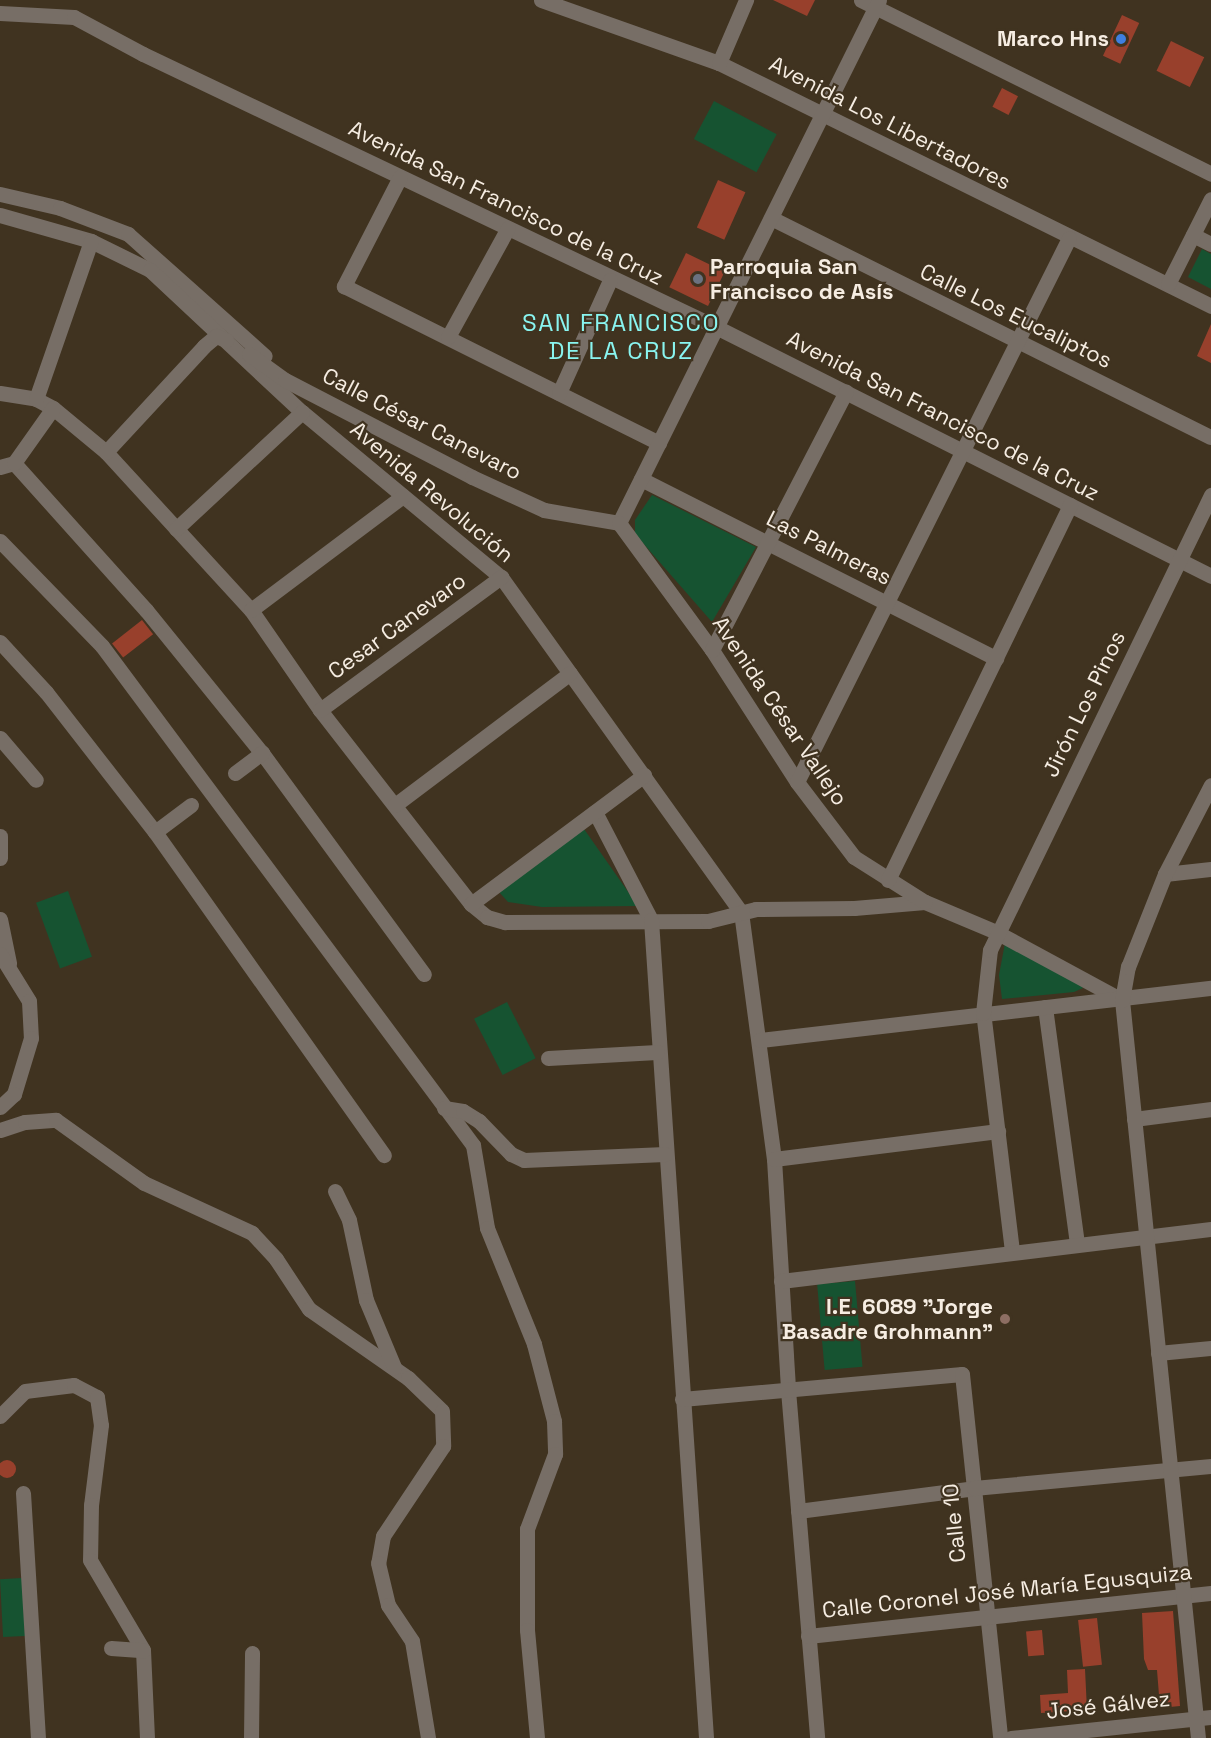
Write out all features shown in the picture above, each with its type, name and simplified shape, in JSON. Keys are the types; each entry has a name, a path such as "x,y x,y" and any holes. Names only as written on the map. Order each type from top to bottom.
{"street":[{"name":"Avenida Los Libertadores","path":"541,0 719,63 1069,238 1211,306"},
{"path":"719,63 746,0"},
{"path":"861,0 877,3 1211,174"},
{"path":"619,523 877,3"},
{"name":"Avenida San Francisco de la Cruz","path":"0,13 74,17 610,280 716,327 1211,576"},
{"path":"400,177 344,286 659,443"},
{"path":"0,194 60,208 128,234 307,391"},
{"path":"1167,284 1211,199"},
{"name":"Avenida Revolución","path":"0,214 92,241 150,270 216,336 302,412 501,577 741,912"},
{"name":"Calle Los Eucaliptos","path":"771,218 1016,342 1211,437"},
{"path":"448,337 508,228"},
{"path":"1193,235 1211,244"},
{"path":"797,782 1069,238"},
{"path":"36,399 92,241"},
{"path":"558,393 610,280"},
{"path":"106,452 216,336"},
{"name":"Calle César Canevaro","path":"216,336 307,391 544,510 619,523"},
{"path":"712,650 846,392"},
{"path":"0,393 36,399 53,408 106,452 251,610 320,710 471,904 487,917 505,922 708,921 741,912 926,902"},
{"path":"53,408 7,465 146,610 262,753 424,974"},
{"path":"176,529 302,412"},
{"name":"Las Palmeras","path":"641,478 996,658"},
{"name":"Jirón Los Pinos","path":"1012,1251 983,1013 986,974 996,932 1182,561 1211,495"},
{"path":"251,610 403,496"},
{"path":"888,880 1070,505"},
{"name":"Avenida César Vallejo","path":"619,523 712,650 797,782 854,857 926,902 996,932 1122,1000"},
{"path":"0,541 102,646 473,1145 487,1228 534,1344 554,1421 555,1454 527,1529 527,1629 537,1738"},
{"name":"Cesar Canevaro","path":"320,710 501,577"},
{"path":"0,642 46,692 154,832 384,1155"},
{"path":"394,805 570,673"},
{"path":"0,738 36,780"},
{"path":"235,773 262,753"},
{"path":"471,904 644,775"},
{"path":"1198,1738 1122,1000 1128,968 1166,874 1211,785"},
{"path":"154,832 191,805"},
{"path":"595,812 651,920 657,1052 706,1738"},
{"path":"0,836 0,858"},
{"path":"1166,874 1211,869"},
{"path":"741,912 760,1040 774,1159 788,1390 817,1738"},
{"path":"0,919 10,969"},
{"path":"0,954 29,1001 31,1038 14,1094 0,1107"},
{"path":"760,1040 1211,988"},
{"path":"1046,1007 1077,1244"},
{"path":"548,1058 657,1052"},
{"path":"444,1108 463,1111 479,1121 511,1154 524,1160 664,1154"},
{"path":"1134,1119 1211,1109"},
{"path":"0,1130 25,1122 56,1120 144,1183 252,1233 276,1259 309,1309 408,1378 442,1411 443,1446 382,1536 378,1563 388,1605 412,1641 428,1738"},
{"path":"774,1159 998,1131"},
{"path":"336,1191 349,1220 366,1300 394,1369"},
{"path":"781,1281 1012,1251 1211,1229"},
{"path":"1158,1353 1211,1348"},
{"name":"Calle 10","path":"788,1390 962,1374 1000,1738"},
{"path":"0,1416 25,1391 74,1385 97,1397 101,1425 91,1505 90,1560 143,1650 147,1738"},
{"path":"682,1399 788,1390"},
{"path":"798,1511 974,1488 1170,1472 1211,1466"},
{"path":"23,1493 38,1738"},
{"name":"Calle Coronel José María Egusquiza","path":"808,1636 987,1614 1211,1593"},
{"path":"111,1648 143,1650"},
{"path":"250,1738 252,1653"},
{"name":"José Gálvez","path":"1011,1738 1211,1717"}],"green space":[{"path":"714,101 777,134 757,172 694,139"},
{"path":"1202,249 1211,254 1211,289 1188,277"},
{"path":"652,495 756,547 712,622 635,534 635,520"},
{"path":"584,829 638,906 542,907 508,902 499,892 507,879"},
{"path":"68,891 92,957 60,968 36,903"},
{"path":"1005,943 1080,983 1083,988 1074,992 1002,999 999,975"},
{"path":"507,1002 536,1058 503,1075 474,1019"},
{"path":"855,1281 862,1367 825,1370 817,1284"},
{"path":"22,1578 25,1636 3,1637 0,1579"}],"building":[{"path":"773,0 815,0 807,16"},
{"name":"Marco Hns","path":"1122,15 1139,23 1120,64 1103,56"},
{"path":"1171,41 1204,57 1190,87 1157,71"},
{"path":"1002,88 1018,96 1009,115 992,107"},
{"path":"718,180 745,192 724,240 697,228"},
{"name":"Parroquia San Francisco de Asís","path":"686,253 725,272 708,306 669,287"},
{"path":"1211,324 1211,363 1197,356"},
{"path":"142,620 153,634 123,658 112,643"},
{"path":"7,1460 13,1463 16,1469 13,1475 7,1478 1,1475 -2,1469 1,1463"},
{"path":"1173,1611 1180,1706 1160,1708 1157,1670 1148,1670 1144,1659 1142,1613"},
{"path":"1097,1618 1102,1665 1083,1667 1078,1620"},
{"path":"1042,1630 1044,1655 1028,1656 1026,1631"},
{"path":"1085,1669 1087,1710 1041,1713 1040,1695 1068,1693 1067,1670"}],"place":[{"name":"Marco Hns","path":"1121,39"},
{"name":"Parroquia San Francisco de Asís","path":"698,279"},
{"name":"I.E. 6089 \"Jorge Basadre Grohmann\"","path":"1005,1319"}],"district":[{"name":"SAN FRANCISCO DE LA CRUZ","path":"621,337"}]}
